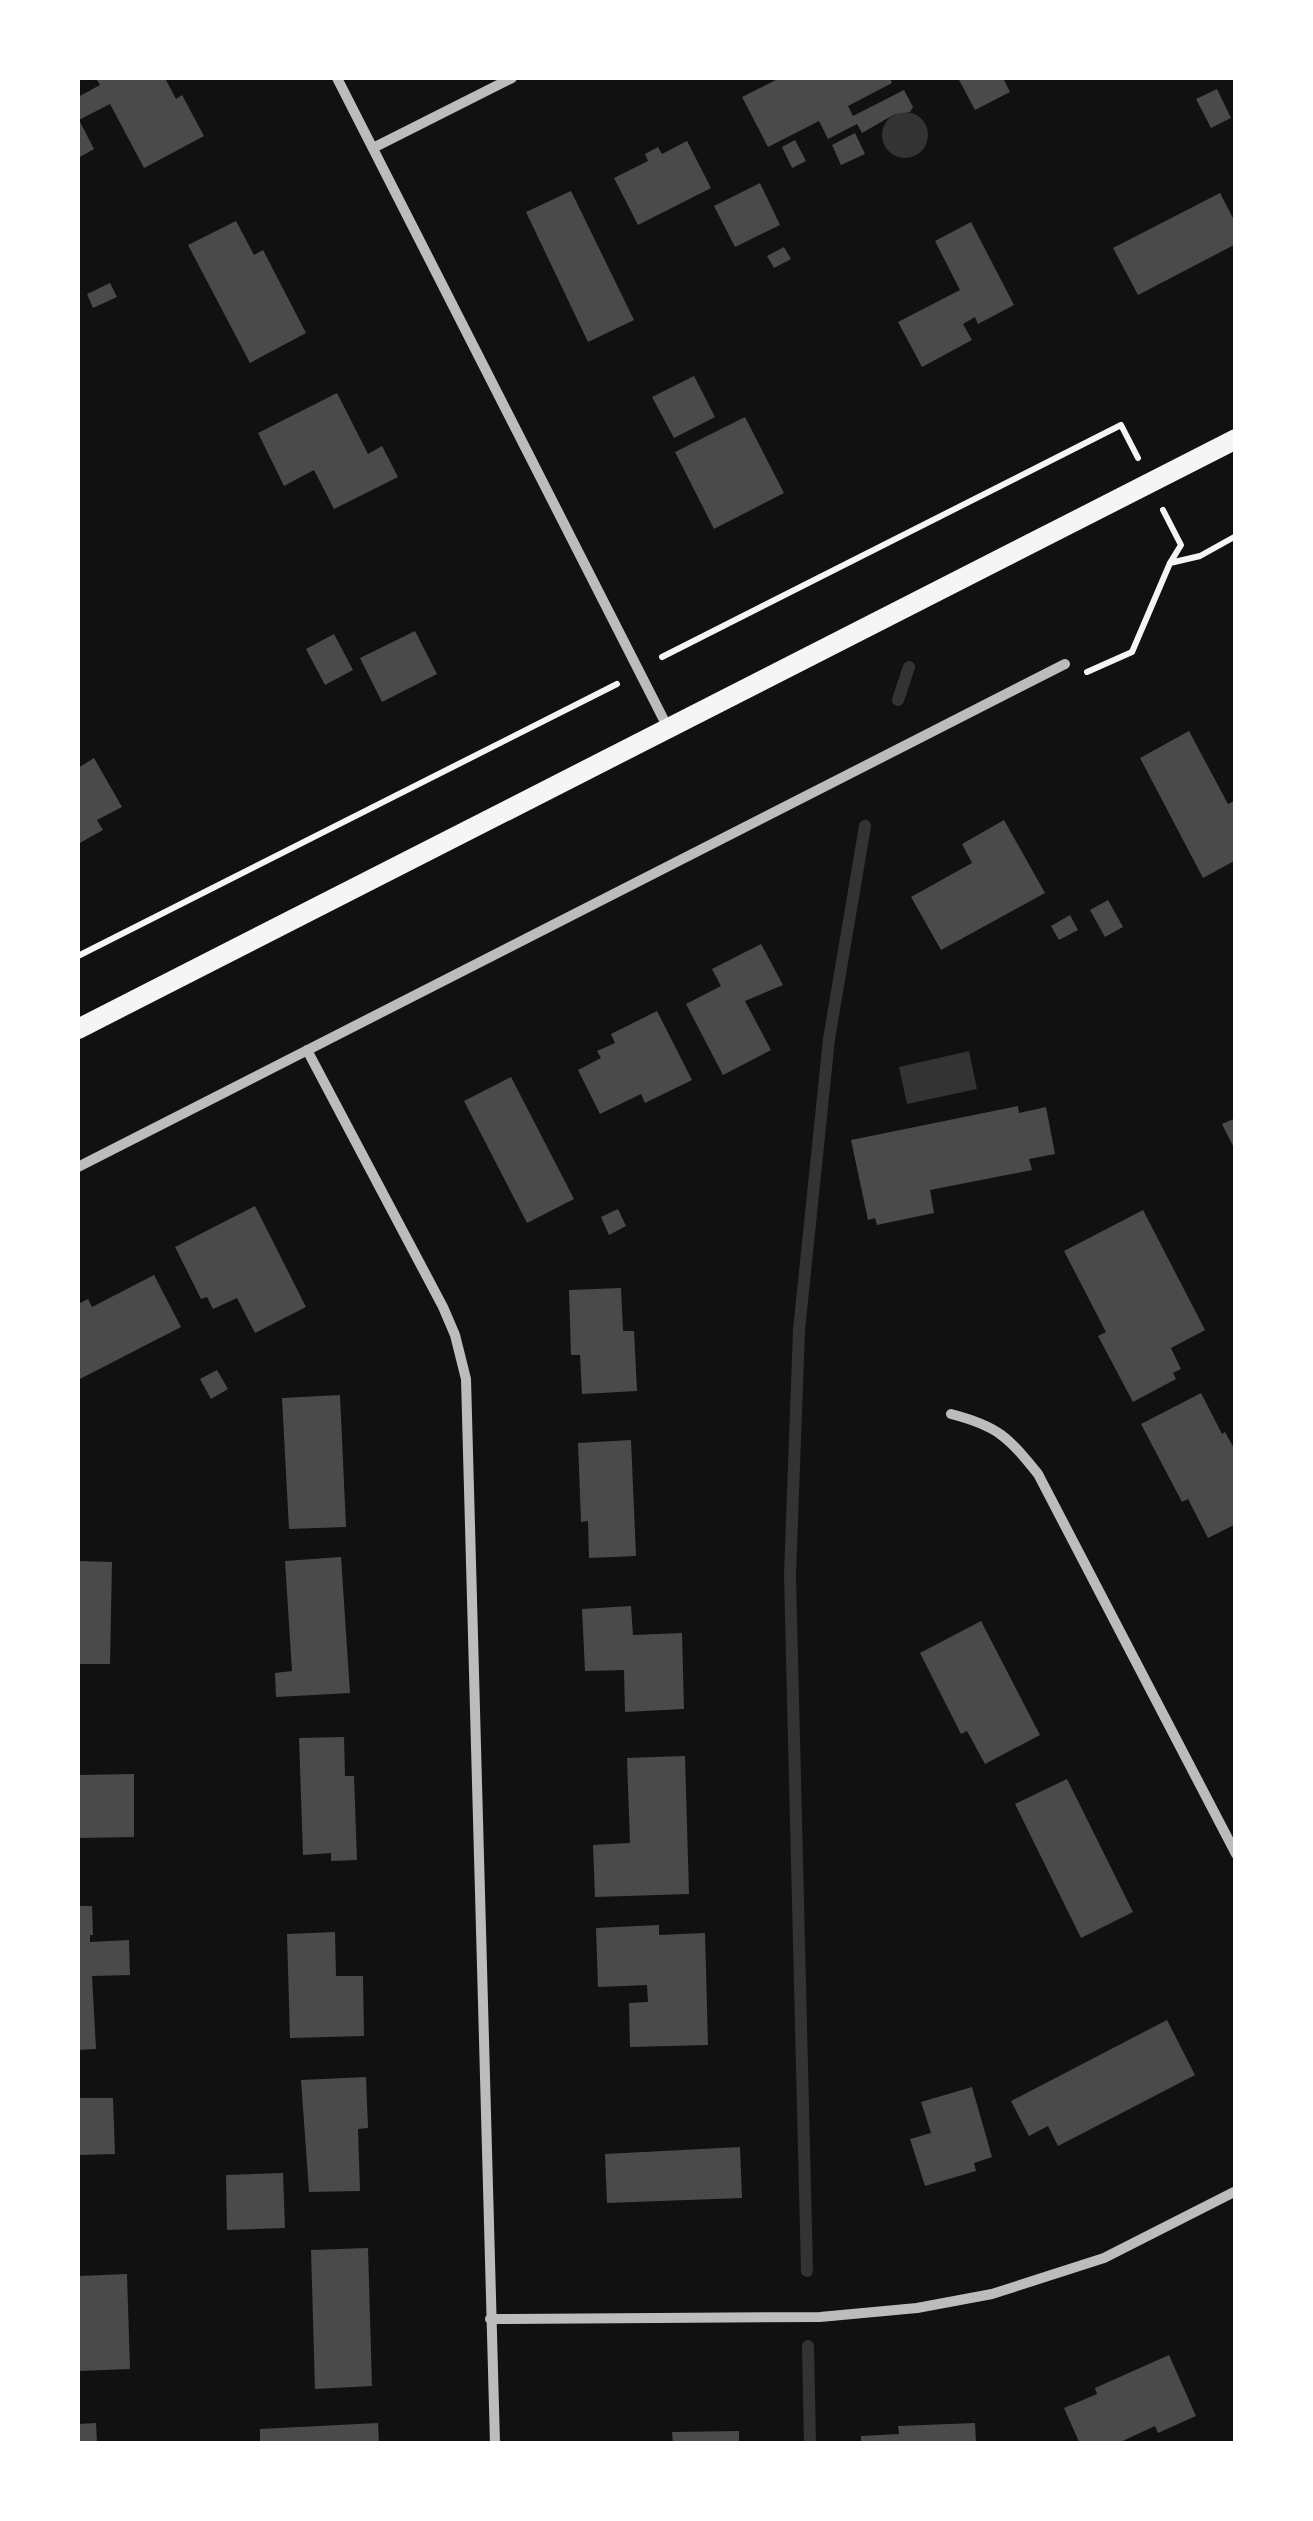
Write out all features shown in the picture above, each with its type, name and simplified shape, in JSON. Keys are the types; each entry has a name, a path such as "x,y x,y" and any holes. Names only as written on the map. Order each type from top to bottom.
{"main road":[{"path":"78,1030 1234,444"}],"street":[{"path":"337,78 668,728"},
{"path":"373,148 512,78"},
{"path":"78,1168 1065,664"},
{"path":"307,1050 444,1308 466,1379 496,2444"},
{"path":"951,1414 986,1423 1015,1446 1038,1474 1236,1854"},
{"path":"490,2319 820,2316 917,2308 992,2294 1104,2258 1236,2191"}],"path":[{"path":"1170,563 1200,556 1236,536"}],"shaded area":[{"path":"905,112 921,119 928,135 921,151 905,158 889,151 882,135 889,119"},
{"path":"969,1051 977,1089 907,1104 899,1067"}],"building":[{"path":"96,78 165,78 176,99 182,95 204,136 144,168 110,104 79,120 94,149 78,158 78,97 100,85"},
{"path":"780,78 890,78 892,83 848,106 853,116 904,90 913,107 910,112 895,114 862,133 857,124 828,139 819,121 768,147 742,97"},
{"path":"958,78 1003,78 1010,92 975,110"},
{"path":"1217,89 1231,118 1211,128 1196,99"},
{"path":"855,133 865,154 841,165 832,145"},
{"path":"795,140 806,161 792,168 782,147"},
{"path":"687,141 711,188 638,225 614,178 648,161 645,154 658,147 662,154"},
{"path":"760,183 780,225 735,247 714,206"},
{"path":"571,191 634,320 588,342 526,212"},
{"path":"1220,193 1236,224 1236,244 1138,295 1113,248"},
{"path":"236,221 254,255 263,250 306,333 250,363 188,245"},
{"path":"971,222 1014,305 978,324 975,317 963,324 972,340 922,367 898,322 960,290 935,241"},
{"path":"784,247 791,259 774,268 767,256"},
{"path":"110,283 117,297 93,308 87,294"},
{"path":"694,376 715,417 674,438 652,397"},
{"path":"337,393 368,454 382,446 398,477 334,509 314,470 284,486 258,433"},
{"path":"745,417 784,493 714,529 675,452"},
{"path":"415,631 437,674 382,702 360,658"},
{"path":"334,634 353,670 325,685 306,649"},
{"path":"1189,731 1228,804 1236,800 1236,860 1203,878 1140,758"},
{"path":"94,758 122,807 97,820 103,830 78,844 78,768"},
{"path":"1004,820 1045,893 941,950 911,897 972,863 962,844"},
{"path":"1108,900 1123,927 1105,937 1090,910"},
{"path":"1070,915 1078,930 1059,940 1051,926"},
{"path":"761,944 783,985 745,1001 771,1050 723,1075 686,1004 721,986 712,969"},
{"path":"657,1011 692,1080 645,1103 641,1094 600,1114 578,1070 601,1058 597,1051 615,1043 611,1034"},
{"path":"511,1077 574,1199 527,1223 464,1101"},
{"path":"1018,1106 1019,1113 1046,1107 1055,1154 1029,1159 1032,1170 930,1190 934,1213 877,1225 875,1218 868,1220 851,1140"},
{"path":"1236,1118 1236,1152 1222,1124"},
{"path":"255,1206 306,1307 255,1333 237,1298 213,1309 207,1297 201,1299 175,1247"},
{"path":"618,1209 626,1226 609,1235 601,1217"},
{"path":"1143,1210 1205,1330 1171,1348 1181,1369 1173,1373 1176,1379 1133,1402 1098,1336 1106,1332 1064,1251"},
{"path":"154,1275 181,1327 78,1380 78,1304 88,1299 92,1307"},
{"path":"621,1288 623,1331 634,1331 637,1391 582,1394 580,1355 571,1355 569,1290"},
{"path":"217,1370 228,1389 211,1399 200,1379"},
{"path":"1201,1393 1236,1452 1236,1524 1208,1538 1188,1499 1182,1502 1141,1424"},
{"path":"340,1395 346,1527 289,1529 282,1398"},
{"path":"631,1440 636,1556 589,1558 588,1521 581,1522 578,1443"},
{"path":"341,1557 350,1693 276,1697 275,1673 292,1671 285,1561"},
{"path":"78,1561 112,1562 110,1664 78,1664"},
{"path":"631,1606 633,1635 682,1633 684,1709 625,1712 624,1670 585,1671 582,1609"},
{"path":"981,1621 1040,1735 985,1764 967,1731 961,1734 920,1653"},
{"path":"344,1737 345,1776 354,1776 357,1860 331,1861 331,1853 303,1855 299,1738"},
{"path":"685,1756 689,1894 595,1897 593,1845 630,1843 627,1758"},
{"path":"134,1774 134,1837 78,1838 78,1775"},
{"path":"1067,1779 1133,1912 1081,1938 1015,1804"},
{"path":"78,1906 92,1906 90,1942 129,1940 130,1975 92,1976 96,2049 78,2050"},
{"path":"659,1925 659,1935 705,1933 708,2045 630,2047 629,2003 648,2002 647,1985 598,1987 596,1928"},
{"path":"335,1932 336,1976 363,1976 364,2036 290,2038 287,1934"},
{"path":"1167,2020 1195,2075 1058,2146 1048,2126 1029,2136 1011,2101"},
{"path":"366,2077 368,2128 358,2129 360,2191 309,2192 301,2080"},
{"path":"972,2087 992,2157 974,2163 976,2171 925,2186 910,2139 931,2133 921,2102"},
{"path":"78,2098 113,2098 115,2154 78,2155"},
{"path":"740,2147 742,2198 607,2203 605,2154"},
{"path":"283,2173 285,2228 227,2230 226,2175"},
{"path":"368,2248 372,2386 315,2389 311,2250"},
{"path":"127,2274 130,2369 78,2371 78,2276"},
{"path":"1169,2355 1196,2416 1158,2433 1155,2426 1116,2444 1080,2444 1064,2408 1097,2394 1095,2388"},
{"path":"96,2423 97,2444 78,2444 78,2424"},
{"path":"378,2423 379,2444 260,2444 260,2429"},
{"path":"975,2423 976,2444 861,2444 861,2436 899,2434 898,2426"},
{"path":"739,2431 739,2444 673,2444 672,2432"}],"waterway":[{"path":"898,700 909,667"},
{"path":"807,2271 790,1575 799,1330 829,1039 865,826"},
{"path":"808,2346 810,2444"}]}
